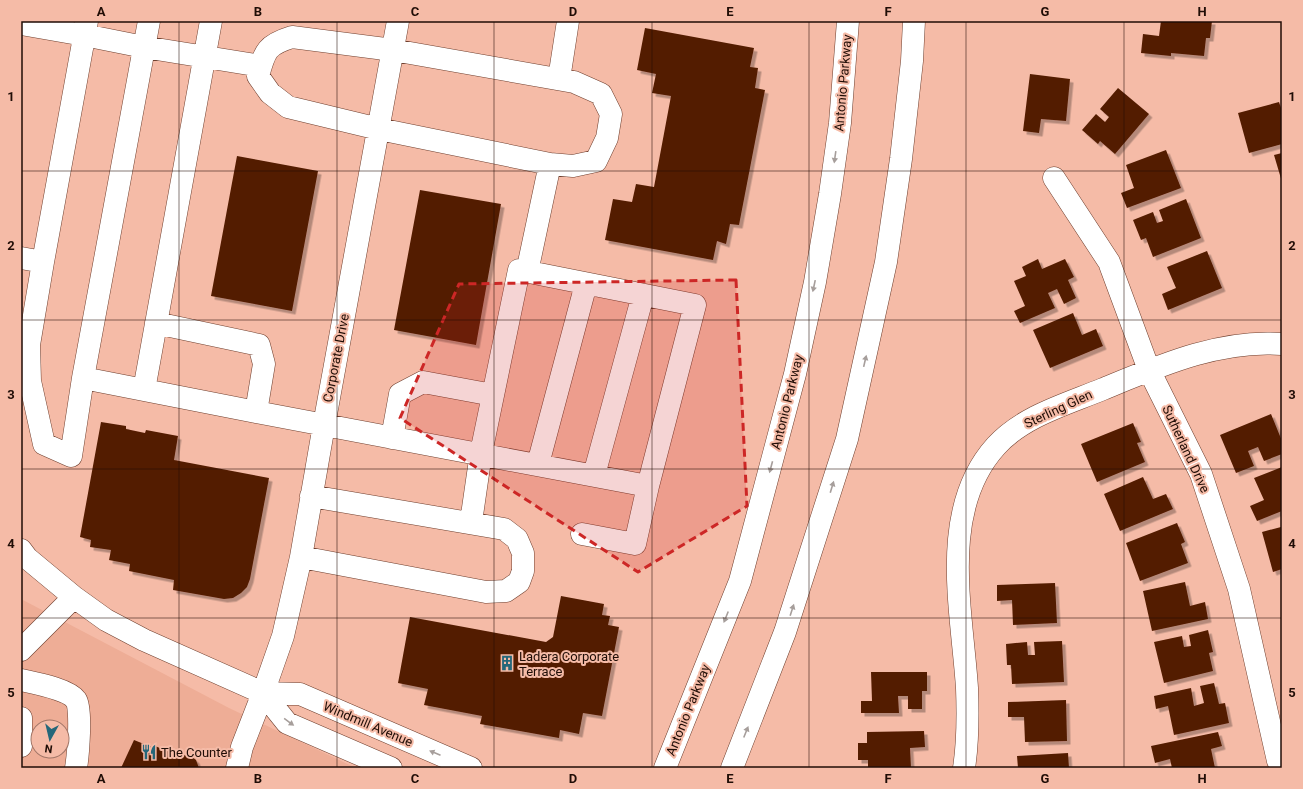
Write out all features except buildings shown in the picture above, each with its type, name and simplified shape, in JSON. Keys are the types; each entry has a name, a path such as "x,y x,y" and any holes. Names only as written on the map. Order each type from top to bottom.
{"street":[{"path":"85,28 29,345 30,381 44,444 71,456 83,378 149,21"},
{"path":"144,390 211,21"},
{"name":"Corporate Drive","path":"237,768 242,747 283,636 301,557 398,21"},
{"path":"559,79 568,21"},
{"name":"Antonio Parkway","path":"665,768 740,581 795,374 815,282 830,194 840,123 848,21"},
{"path":"732,768 785,632 847,439 886,262 902,152 912,61 914,21"},
{"path":"21,24 85,28 144,47 261,66"},
{"path":"292,37 393,50 574,82 601,94 611,114 607,138 596,161 573,166 550,164 379,129 288,107 270,93 258,76 261,66 268,49 277,41 292,37"},
{"path":"527,272 550,164"},
{"name":"Sutherland Drive","path":"1054,178 1109,262 1149,370 1200,474 1239,589 1278,761"},
{"path":"21,258 43,262"},
{"path":"471,522 481,454 519,270 695,305 634,544 582,534"},
{"path":"538,464 586,284"},
{"path":"594,475 643,295"},
{"path":"156,323 259,345 264,364 256,412"},
{"name":"Sterling Glen","path":"964,768 967,747 967,689 957,579 957,556 964,510 970,491 976,476 996,446 1028,421 1149,370 1211,350 1251,343 1282,344"},
{"path":"83,378 648,486"},
{"path":"392,438 400,394 423,382 493,395"},
{"path":"301,557 486,592 506,591 519,582 523,571 523,553 517,539 504,529 471,522 311,496"},
{"name":"Windmill Avenue","path":"21,550 27,558 74,597 106,620 144,640 263,693 300,694 471,768"},
{"path":"21,650 74,597"},
{"path":"21,680 48,686 70,695 76,700 79,708 76,768"},
{"name":"Windmill Avenue","path":"263,693 287,722 391,768"},
{"path":"21,718 21,746"}],"highlighted area":[{"path":"736,280 747,506 638,572 400,418 459,284"}],"shaded area":[{"path":"21,599 229,708 356,768 21,768"}],"place":[{"name":"Ladera Corporate Terrace","path":"507,663"},
{"name":"The Counter","path":"149,752"}]}
